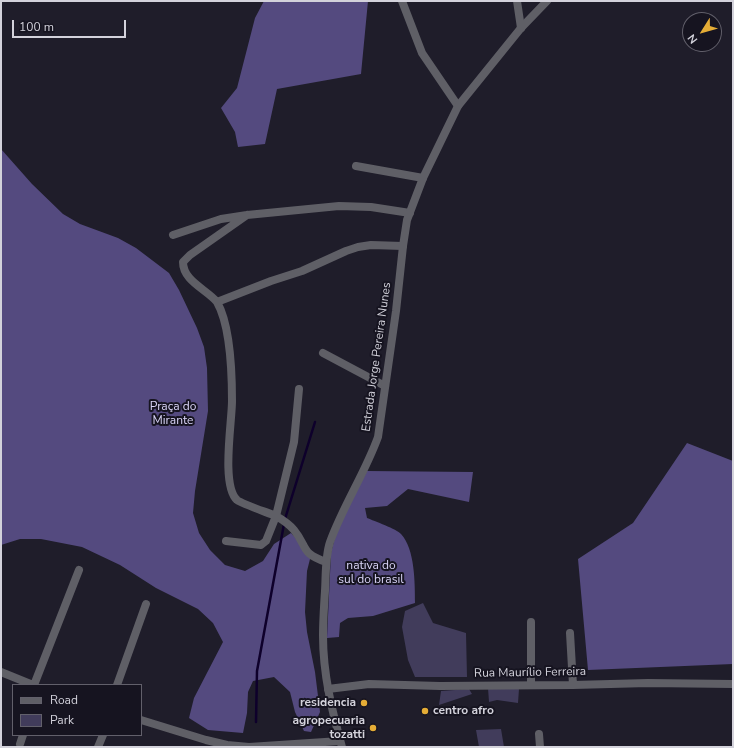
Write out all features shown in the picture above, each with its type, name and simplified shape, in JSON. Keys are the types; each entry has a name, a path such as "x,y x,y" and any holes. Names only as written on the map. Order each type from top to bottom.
{"street":[{"path":"402,1 422,53 458,106"},
{"path":"517,1 521,28"},
{"name":"Estrada Jorge Pereira Nunes","path":"341,744 332,714 323,637 326,562 330,543 354,488 372,455 378,437 407,220 423,178 458,106 521,28 547,1"},
{"path":"356,166 423,178"},
{"path":"173,235 221,218 339,206 371,207 410,213"},
{"path":"247,215 190,255 183,262 183,269 188,277 218,302 225,329 229,358 232,402 228,452 230,484 232,492 237,500 276,516 289,525 295,531 305,550 310,555 326,562"},
{"path":"218,302 271,281 302,271 358,247 371,245 403,246"},
{"path":"323,354 385,386"},
{"path":"226,541 261,545 266,541 276,516 294,442 299,389"},
{"path":"33,684 78,570"},
{"path":"117,684 146,604"},
{"path":"531,622 531,685"},
{"path":"570,633 573,685"},
{"path":"1,672 31,684"},
{"name":"Rua Maurílio Ferreira","path":"328,689 369,684 440,686 648,683 733,684"},
{"path":"142,720 227,745 341,744"},
{"path":"539,734 540,747"},
{"path":"20,744 23,736"},
{"path":"98,747 103,736"}],"green space":[{"path":"264,1 368,1 361,74 277,89 265,144 238,147 235,132 221,108 237,88 255,18"},
{"name":"Praça do Mirante","path":"1,149 32,184 63,214 80,224 118,238 136,248 169,273 179,290 197,328 204,347 207,368 208,411 195,491 193,513 199,533 210,550 225,565 245,571 263,561 274,544 291,533 311,555 307,571 305,612 320,712 311,732 304,731 295,712 290,692 274,677 253,681 248,692 247,713 243,733 208,730 189,718 194,698 223,642 213,623 198,609 156,588 120,565 82,547 41,539 20,539 1,545"},
{"path":"687,443 733,461 733,664 588,670 578,559 633,523"},
{"name":"nativa do sul do brasil","path":"367,471 473,472 469,502 408,489 387,506 365,508 367,518 399,532 406,540 412,557 415,603 373,616 348,618 340,623 339,637 327,638 331,553 338,525"},
{"path":"423,603 433,623 466,633 467,677 415,677 408,660 402,627 405,611"},
{"path":"488,688 519,689 518,703 497,700 489,702"},
{"path":"469,689 472,694 439,705 441,691"},
{"path":"501,729 504,747 479,747 476,730"}],"waterway":[{"path":"285,519 315,422"},
{"path":"256,722 257,671 284,524"}],"place":[{"name":"residencia","path":"364,703"},
{"name":"centro afro","path":"425,711"},
{"name":"agropecuaria tozatti","path":"373,728"}]}
